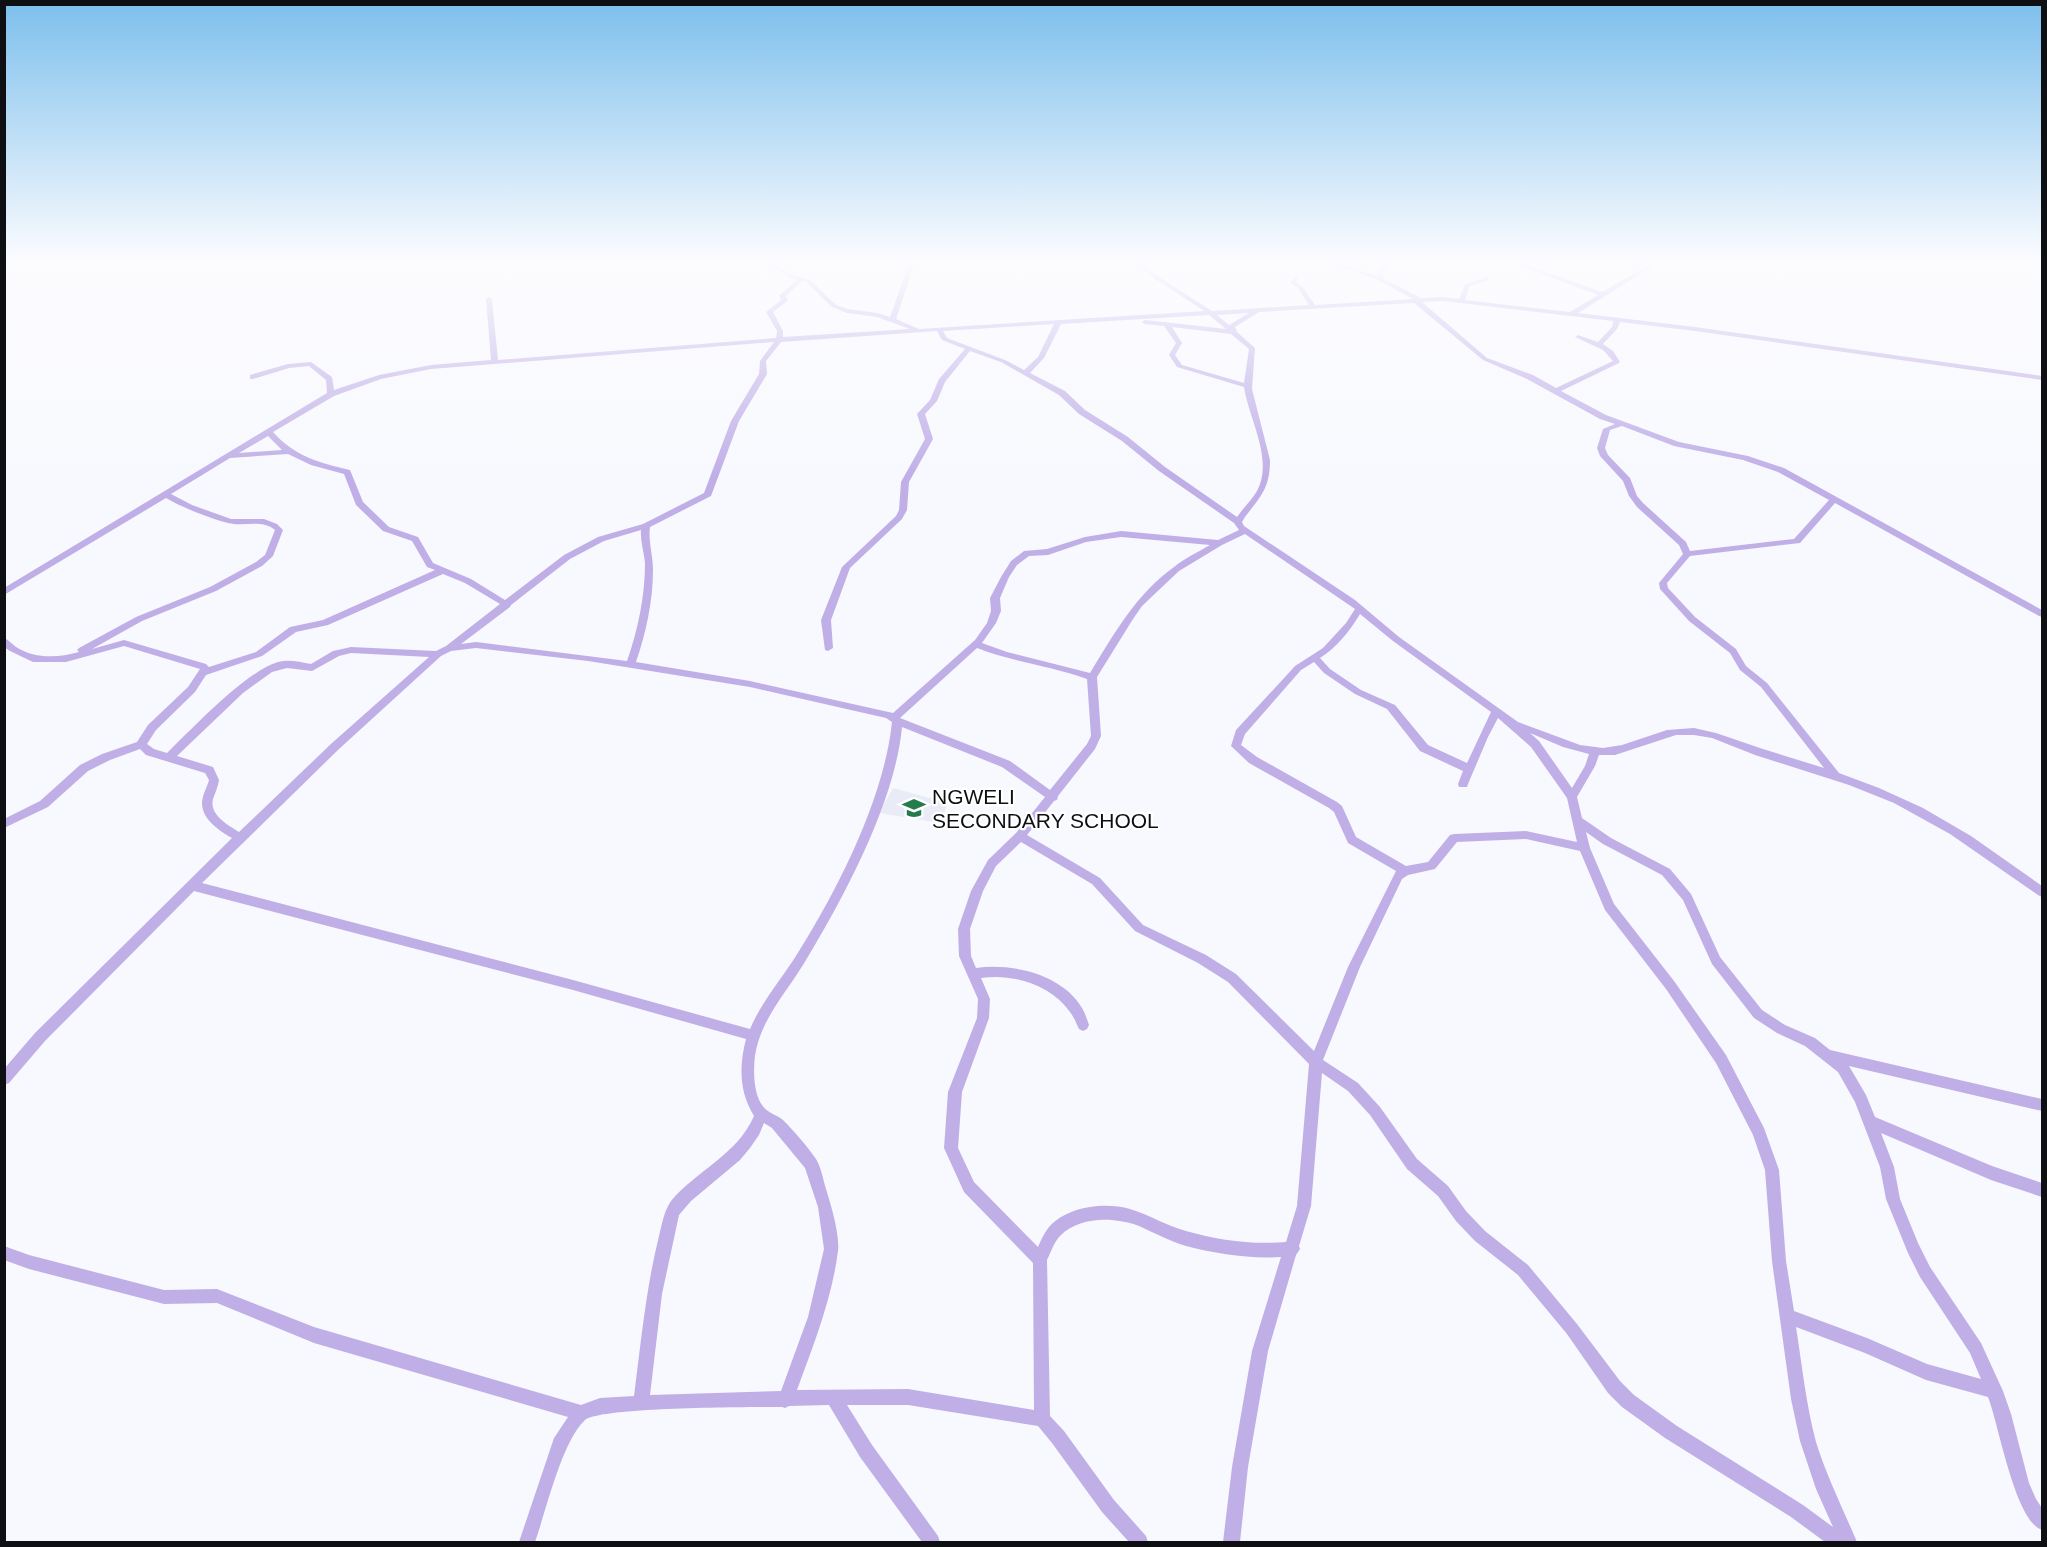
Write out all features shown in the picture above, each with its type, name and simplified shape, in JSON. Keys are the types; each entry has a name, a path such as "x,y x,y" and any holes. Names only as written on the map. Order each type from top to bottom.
{"street":[{"path":"492,332 495,362"},
{"path":"5,1078 40,1037 348,733 443,651 476,625 507,605 544,574 588,544 646,526 708,494 735,422 763,374 763,361 779,340 780,332"},
{"path":"4,592 331,394 379,377 409,370 495,362 900,332"},
{"path":"941,332 944,339 1026,372 1062,393 1082,412 1125,439 1162,470 1359,609 1416,655 1514,723 1535,744 1572,796 1584,848 1609,907 1663,976 1721,1059 1760,1133 1772,1170 1779,1261 1808,1441 1824,1489 1848,1542"},
{"path":"1026,372 1041,358 1054,332"},
{"path":"1172,332 1178,340 1172,355 1179,366 1248,386"},
{"path":"1040,1260 969,1187 951,1148 956,1092 984,1018 984,999 965,956 964,929 976,891 992,863 1020,836 1092,746 1096,736 1092,677 1139,604 1176,569 1241,527 1259,497 1266,477 1267,460 1248,386 1248,368 1252,348 1234,332"},
{"path":"1455,332 1485,358 1530,377 1621,424 1677,444 1745,458 1781,470 2043,614"},
{"path":"1599,345 1611,332"},
{"path":"1712,332 2043,378"},
{"path":"1556,391 1615,364 1615,357 1599,345 1578,337"},
{"path":"828,648 826,620 837,586 851,561 899,517 903,510 905,482 929,439 921,419 922,410 933,401 942,381 969,348"},
{"path":"253,377 288,366 311,364 329,379 331,394"},
{"path":"1621,424 1606,429 1601,448 1604,456 1628,480 1633,496 1640,505 1683,544 1687,554"},
{"path":"268,431 288,452 318,466 347,472 359,503 386,530 415,539 424,558 441,571 468,581 507,605"},
{"path":"229,456 288,452"},
{"path":"69,658 127,625 213,589 269,556 279,530 276,526 262,521 223,520 213,514 192,510 167,495"},
{"path":"1833,500 1797,541 1687,554 1663,583 1664,589 1697,624 1733,651 1743,668 1764,685 1835,775"},
{"path":"630,666 638,645 647,590 649,562 644,542 646,526"},
{"path":"785,1400 816,1317 831,1249 825,1207 811,1164 777,1123 761,1115 752,1102 747,1082 754,1036 805,952 861,842 895,755 896,720 976,644 991,623 996,610 994,598 1005,577 1014,563 1027,553 1048,552 1084,540 1121,534 1219,543"},
{"path":"203,674 259,654 293,629 326,623 441,571"},
{"path":"1359,609 1349,625 1315,658 1298,668 1288,679 1240,733 1236,746 1247,756 1333,804 1338,809 1352,840 1405,871"},
{"path":"4,641 24,656 33,658 69,658 124,643 205,668 186,697 148,733 141,745 106,757 84,768 44,804 4,824"},
{"path":"976,644 1002,656 1068,667 1092,677"},
{"path":"170,757 231,700 275,666 287,664 312,668 336,653 351,650 443,651 476,645 499,646 750,684 874,710 1006,764 1053,797"},
{"path":"1315,658 1327,671 1342,681 1392,707 1424,748 1469,769"},
{"path":"1463,784 1497,711"},
{"path":"1514,723 1580,748 1612,751 1663,735 1685,731 1706,734 1835,775 1941,823 2043,892"},
{"path":"141,745 150,752 202,767 212,773 214,780 207,803 209,812 222,826 241,838"},
{"path":"1572,796 1590,766 1595,750"},
{"path":"1576,819 1607,841 1666,872 1687,897 1716,960 1758,1014 1781,1029 1810,1041 1843,1068 1869,1121 1887,1167 1893,1199 1913,1248 1925,1272 1976,1347 1995,1390 2021,1484 2030,1505 2043,1522"},
{"path":"1232,1542 1240,1467 1260,1351 1270,1312 1293,1250 1304,1206 1316,1062 1354,967 1398,876 1405,871 1431,866 1454,838 1469,836 1498,838 1526,835 1571,847 1584,848"},
{"path":"1020,836 1095,881 1139,928 1202,959 1232,978 1316,1062 1353,1087 1375,1111 1412,1164 1443,1191 1461,1216 1480,1236 1523,1270 1572,1329 1614,1387 1628,1401 1671,1432 1797,1510 1838,1542"},
{"path":"194,886 573,985 754,1036"},
{"path":"973,974 993,971 1030,976 1075,1004 1083,1025"},
{"path":"1828,1055 2043,1105"},
{"path":"641,1403 662,1253 674,1210 701,1183 740,1151 755,1133 761,1115"},
{"path":"1869,1121 1991,1173 2043,1190"},
{"path":"1042,1419 1040,1260 1054,1232 1073,1218 1098,1214 1124,1214 1180,1237 1207,1245 1271,1252 1293,1250"},
{"path":"4,1252 29,1262 164,1297 217,1296 314,1335 581,1413"},
{"path":"1787,1316 1867,1346 1926,1372 1995,1390"},
{"path":"833,1397 866,1451 932,1542"},
{"path":"527,1542 562,1438 581,1413 600,1406 641,1403 833,1397 908,1397 1042,1419 1058,1437 1108,1506 1140,1542"}],"shaded area":[{"name":"NGWELI SECONDARY SCHOOL","path":"893,788 948,803 940,823 879,813"}],"place":[{"name":"NGWELI SECONDARY SCHOOL","path":"914,808"}]}
